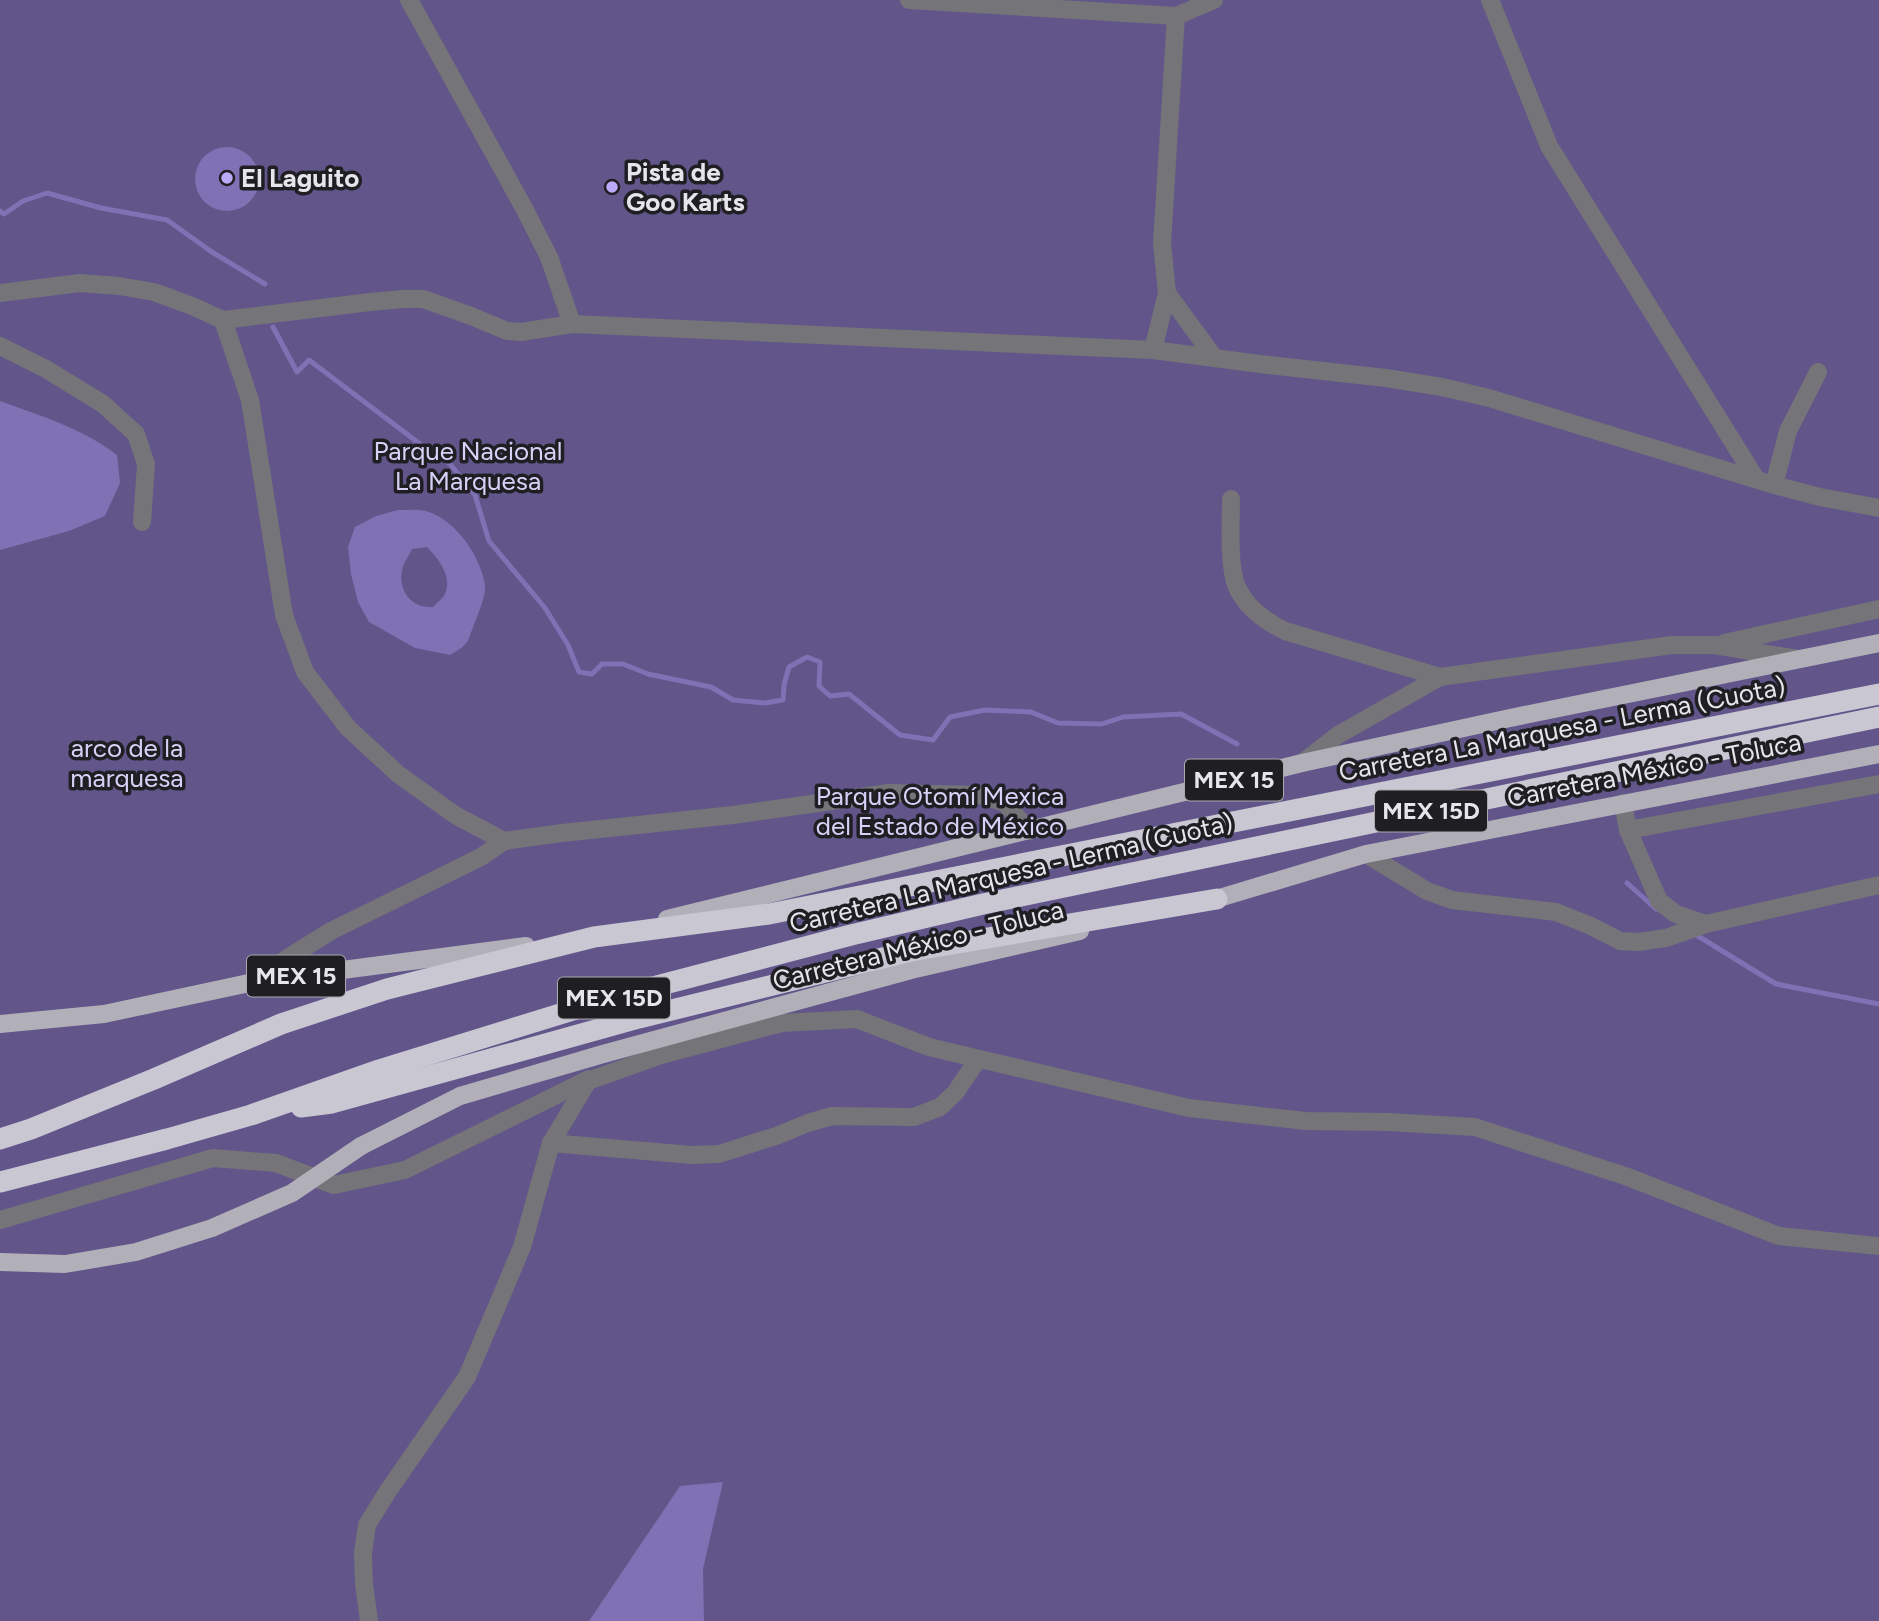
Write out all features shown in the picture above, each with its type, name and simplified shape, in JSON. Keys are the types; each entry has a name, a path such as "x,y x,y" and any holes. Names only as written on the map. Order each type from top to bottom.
{"highway":[{"name":"Carretera La Marquesa - Lerma (Cuota)","path":"594,937 769,914 1879,694"},
{"name":"Carretera La Marquesa - Lerma (Cuota)","path":"251,1115 379,1070 615,998 851,935 984,904 1879,718"},
{"path":"251,1115 331,1103 639,1017 911,951 1217,900"},
{"name":"MEX 15D","path":"0,1139 32,1129 281,1024 387,989 594,937"},
{"name":"MEX 15D","path":"0,1182 251,1115"}],"main road":[{"name":"MEX 15","path":"0,1024 104,1014 258,981 594,937 1302,763 1879,643"},
{"name":"Carretera México - Toluca","path":"0,1262 65,1264 136,1252 212,1228 292,1193 361,1146 460,1096 911,970 1217,900 1366,854 1879,754"}],"street":[{"path":"409,0 549,257 572,324"},
{"path":"909,0 1175,16 1214,0"},
{"path":"1490,0 1549,146 1756,479"},
{"path":"1153,350 1167,293 1162,243 1175,16"},
{"path":"0,293 80,283 119,286 154,292 223,320 423,299 507,331 521,332 572,324 1153,350 1442,387 1774,485 1878,507"},
{"path":"1167,293 1214,358"},
{"path":"223,320 250,400 284,615 305,672 348,728 398,774 455,815 504,841"},
{"path":"0,346 46,369 103,404 136,434 146,464 142,522"},
{"path":"1774,485 1788,431 1818,372"},
{"path":"1231,499 1232,570 1237,587 1256,612 1285,631 1440,677"},
{"path":"1714,645 1879,610"},
{"path":"1302,763 1338,735 1440,677 1672,645 1714,645 1798,659"},
{"path":"1628,830 1879,784"},
{"path":"258,981 286,959 331,931 481,857 504,841 733,815 889,793 980,795 1006,803 1029,831"},
{"path":"1623,803 1628,830 1659,901 1676,914 1700,926"},
{"path":"1366,854 1427,891 1452,901 1556,912 1620,941 1638,942 1666,938 1700,926 1879,885"},
{"path":"0,1220 213,1158 276,1163 334,1185 405,1170 588,1080 661,1055 782,1023 857,1019 929,1047 1189,1108 1306,1121 1390,1122 1475,1128 1628,1177 1779,1236 1879,1246"},
{"path":"369,1621 363,1553 367,1525 467,1377 522,1247 551,1143 603,1054"},
{"path":"551,1143 692,1155 719,1154 832,1116 914,1117 940,1107 955,1093 978,1059"},
{"path":"167,1139 177,1167"}],"green space":[{"name":"Parque Otomí Mexica del Estado de México","path":"0,0 1879,0 1879,1621 0,1621"}],"shaded area":[{"path":"227,147 245,153 253,161 259,179 253,197 245,205 227,211 209,205 201,197 195,179 201,161 209,153"},
{"path":"0,401 75,430 117,455 120,483 105,516 69,531 0,550"},
{"path":"398,510 426,511 457,530 478,562 485,585 480,609 467,642 450,655 415,648 369,622 358,602 348,547 355,527 376,516","holes":["427,547 440,562 447,581 444,596 433,607 424,607 411,600 401,580 404,564 412,549"]},
{"path":"723,1482 703,1569 704,1621 589,1621 680,1486"}],"waterway":[{"path":"0,211 4,214 23,201 47,193 101,208 167,220 212,252 265,284"},
{"path":"273,327 297,372 309,360 450,464 475,495 489,541 545,608 568,645 579,672 592,674 602,664 623,664 648,674 711,687 733,700 765,703 783,700 789,667 807,657 820,662 819,686 830,696 849,694 900,735 933,740 950,717 985,710 1031,712 1058,723 1102,724 1123,717 1181,714 1237,744"},
{"path":"1627,883 1656,909"},
{"path":"1693,933 1776,984 1879,1004"}],"place":[{"name":"El Laguito","path":"227,178"},
{"name":"Pista de Goo Karts","path":"612,187"}],"park label":[{"name":"Parque Nacional La Marquesa","path":"468,466"},
{"name":"arco de la marquesa","path":"127,763"}]}
